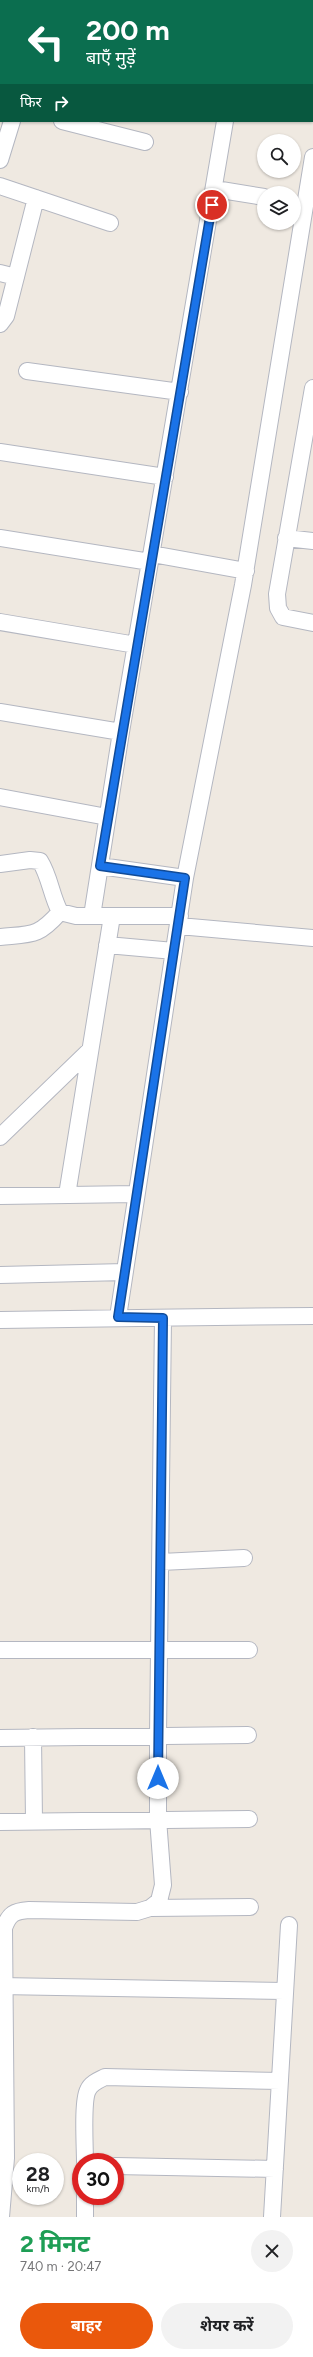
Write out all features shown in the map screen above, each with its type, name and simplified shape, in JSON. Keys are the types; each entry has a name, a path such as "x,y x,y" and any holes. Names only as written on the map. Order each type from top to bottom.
{"street":[{"path":"0,160 12,122"},
{"path":"66,122 146,142"},
{"path":"92,916 121,732 215,189 225,122"},
{"path":"118,1317 185,878 246,570 304,203 313,157"},
{"path":"0,186 110,223"},
{"path":"215,189 257,196"},
{"path":"0,324 6,316 36,198"},
{"path":"0,273 16,277"},
{"path":"27,371 180,392"},
{"path":"313,388 307,455 286,538 277,594 278,608 283,617 313,623"},
{"path":"0,452 165,477"},
{"path":"0,538 246,570"},
{"path":"286,538 313,542"},
{"path":"0,622 136,645"},
{"path":"0,712 121,732"},
{"path":"0,797 107,816"},
{"path":"0,864 30,860 40,861 47,872 54,901 60,912 76,916 112,916 179,921 313,938"},
{"path":"100,866 185,878"},
{"path":"0,937 37,932 45,928 60,912"},
{"path":"67,1195 112,916"},
{"path":"107,945 174,951"},
{"path":"0,1136 90,1050"},
{"path":"0,1196 136,1194"},
{"path":"0,1275 125,1272"},
{"path":"0,1320 118,1317 163,1318 313,1316"},
{"path":"150,1908 158,1901 163,1885 158,1820 158,1736 163,1318"},
{"path":"160,1562 244,1558"},
{"path":"0,1650 249,1650"},
{"path":"0,1738 248,1735"},
{"path":"33,1737 34,1821"},
{"path":"0,1822 249,1819"},
{"path":"0,1910 136,1912 150,1908 250,1907"},
{"path":"1,2217 6,2158 2,1986 4,1928 8,1916 18,1910"},
{"path":"272,2217 289,1925"},
{"path":"2,1986 284,1991"},
{"path":"85,2153 85,2100 88,2090 94,2082 105,2077 280,2081"},
{"path":"124,2166 275,2169"},
{"path":"85,2205 85,2217"}],"route":[{"path":"158,1778 163,1318 137,1316 118,1317 179,926 185,878 100,866 121,732 212,205"}]}
